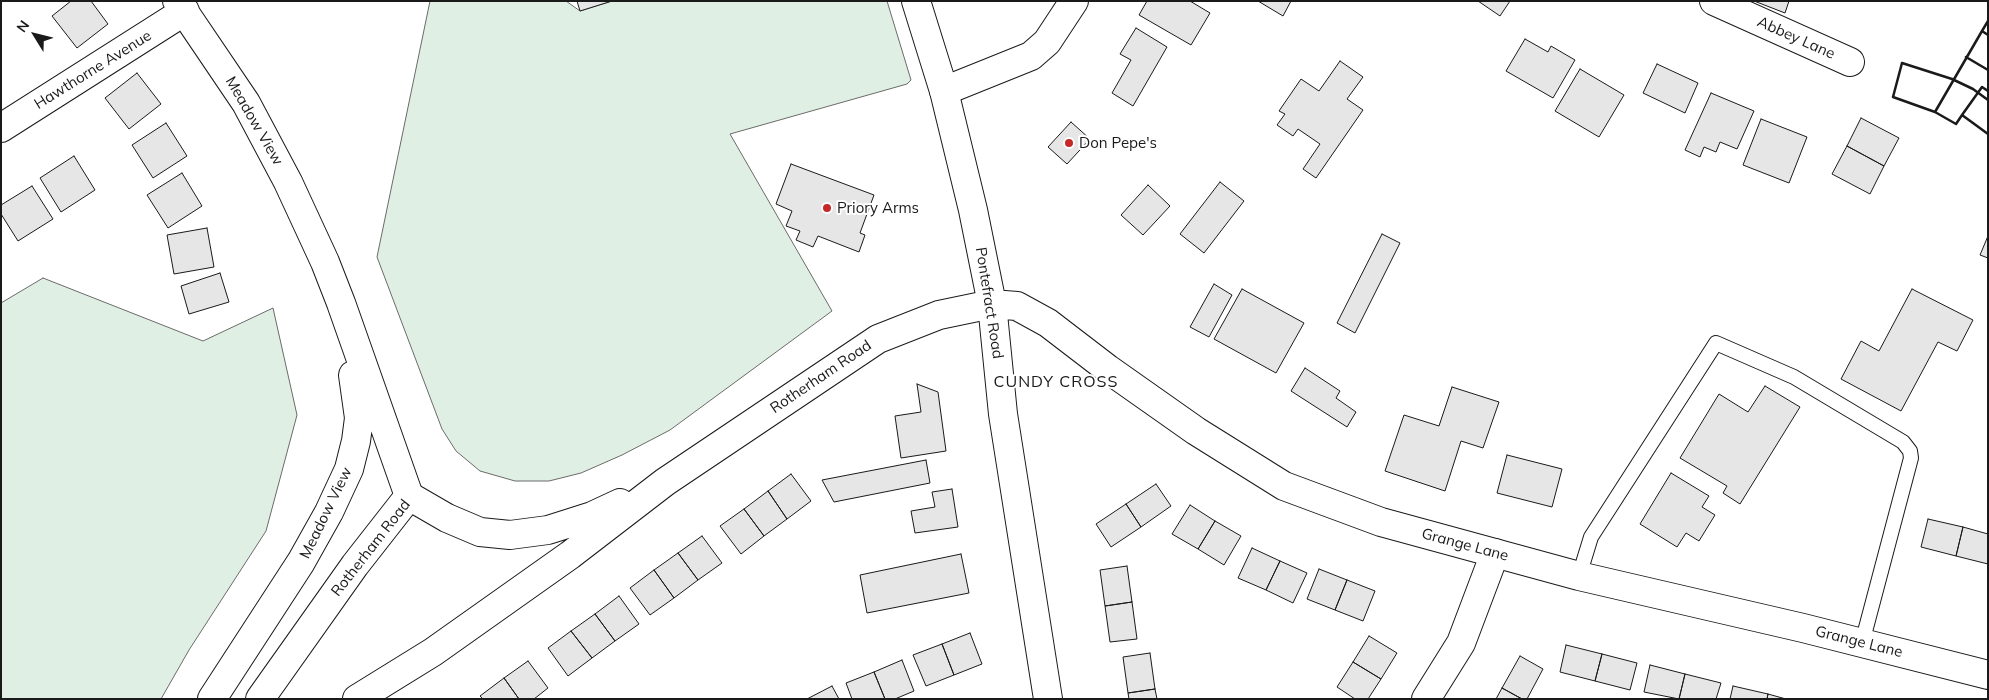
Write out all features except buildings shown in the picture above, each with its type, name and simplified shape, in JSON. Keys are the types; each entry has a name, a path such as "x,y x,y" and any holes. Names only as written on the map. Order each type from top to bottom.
{"main road":[{"name":"Pontefract Road","path":"916,1 944,91 973,210 992,304 1003,414 1048,699"},
{"path":"944,91 1031,56 1047,42 1074,1"},
{"name":"Abbey Lane","path":"1714,1 1850,62"},
{"name":"Hawthorne Avenue","path":"1,128 181,6"},
{"name":"Meadow View","path":"181,6 246,103 288,182 325,262 341,303 409,496"},
{"name":"Meadow View","path":"212,699 301,562 330,512 349,469 356,441 358,418 341,303"},
{"name":"Rotherham Road","path":"357,699 433,652 511,598 664,482 878,339 939,315 992,304"},
{"name":"Grange Lane","path":"992,304 1016,306 1048,323 1108,369 1196,431 1284,486 1382,522 1579,576 1862,642 1988,675"},
{"name":"Rotherham Road","path":"260,699 355,565 409,496 447,518 480,532 510,535 548,530 592,516 664,482"},
{"path":"1426,699 1461,643 1495,553"}],"lane":[{"path":"1579,576 1591,537 1716,344 1794,377 1903,442 1910,451 1911,458 1862,642"}],"green space":[{"path":"430,1 566,1 580,11 612,1 887,1 911,80 907,84 730,134 832,311 670,430 622,455 581,473 549,481 515,481 480,471 456,451 442,429 377,257"},
{"path":"43,278 203,341 273,308 297,415 266,531 189,650 161,699 1,699 1,303"}],"wall":[{"path":"1982,31 1988,21"},
{"path":"1935,112 1982,31 1988,35"},
{"path":"1966,57 1988,70"},
{"path":"1988,100 1973,89 1952,79 1902,63 1893,97 1935,112 1956,124 1962,115 1988,134"},
{"path":"1962,115 1982,87 1988,91"}],"place":[{"name":"Don Pepe's","path":"1069,143"},
{"name":"Priory Arms","path":"827,208"}],"district":[{"name":"CUNDY CROSS","path":"1056,382"}]}
